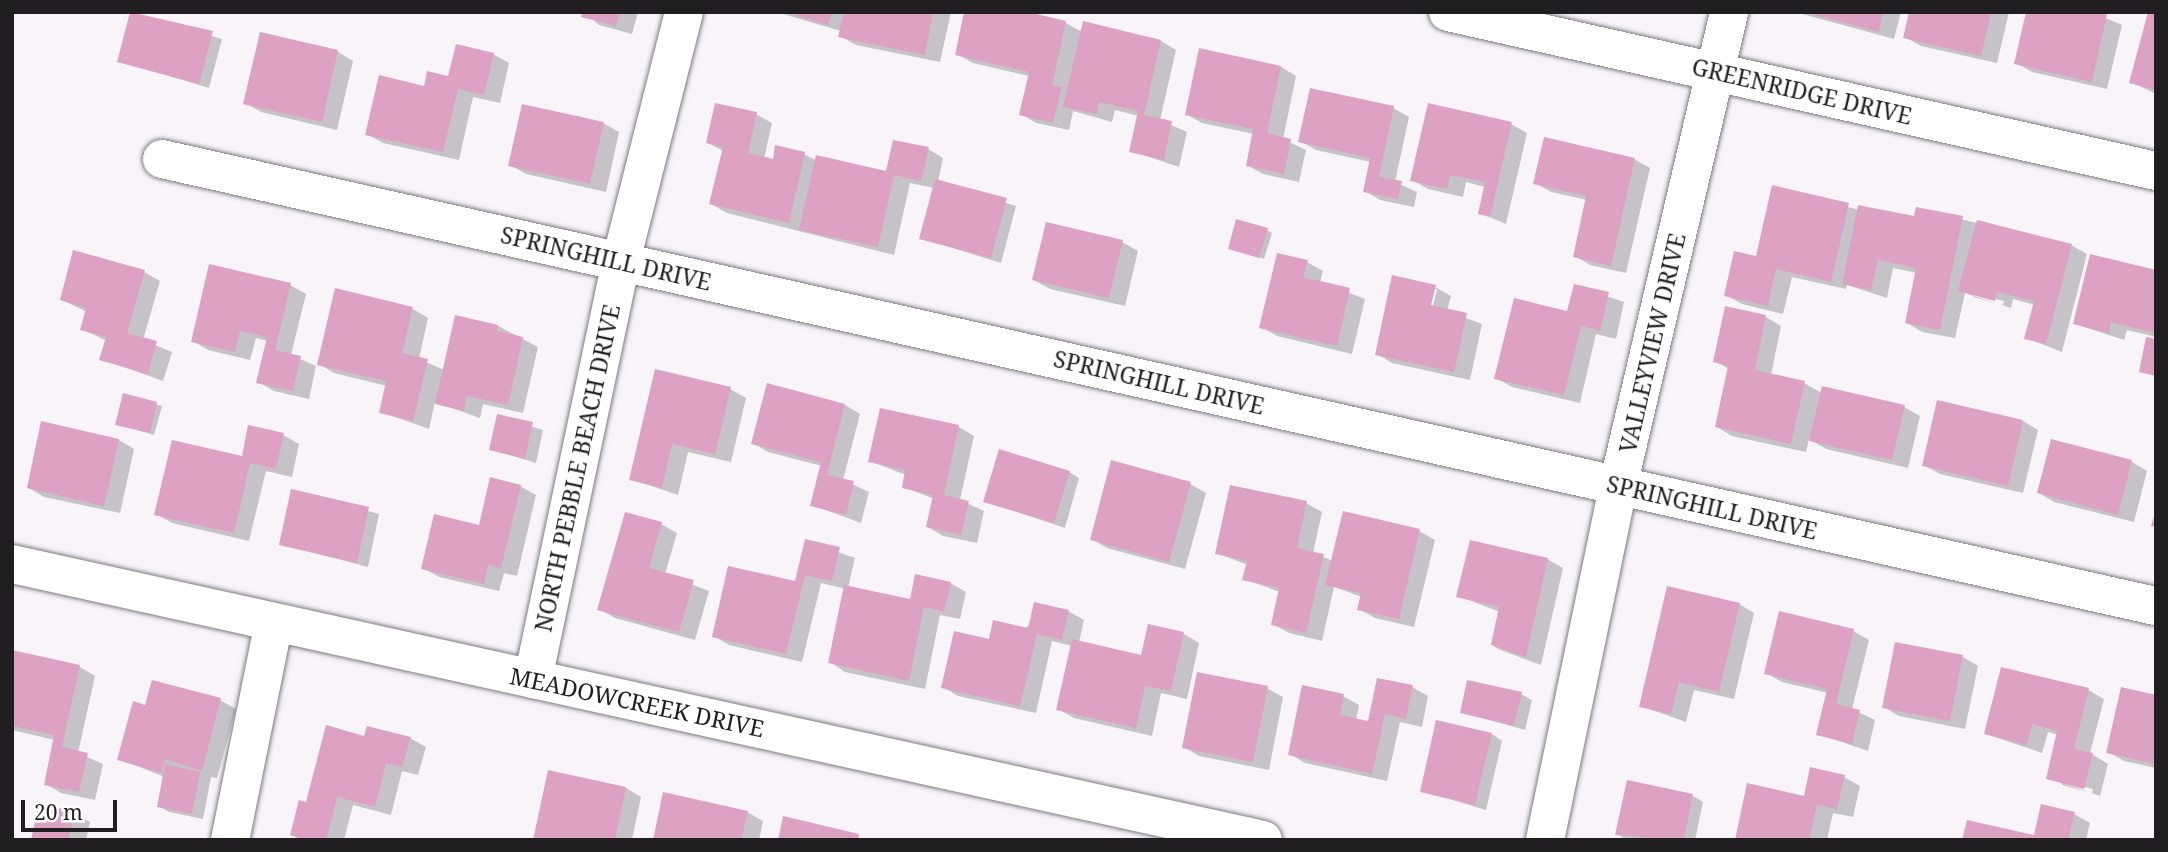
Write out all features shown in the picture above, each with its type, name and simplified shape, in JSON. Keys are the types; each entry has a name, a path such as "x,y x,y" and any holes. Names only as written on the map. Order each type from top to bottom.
{"street":[{"name":"NORTH PEBBLE BEACH DRIVE","path":"533,679 621,261 684,12"},
{"name":"GREENRIDGE DRIVE","path":"1448,12 2156,171"},
{"name":"VALLEYVIEW DRIVE","path":"1545,840 1618,486 1729,12"},
{"name":"SPRINGHILL DRIVE","path":"162,159 2156,606"},
{"name":"MEADOWCREEK DRIVE","path":"12,564 1263,840"},
{"path":"230,840 274,622"}],"building":[{"path":"130,12 213,31 199,84 117,62"},
{"path":"582,12 620,12 616,26 581,17"},
{"path":"785,12 832,12 828,25"},
{"path":"844,12 933,12 925,55 838,37"},
{"path":"964,12 1028,12 1066,21 1052,85 1062,87 1053,123 1019,115 1029,72 955,55"},
{"path":"1804,12 1883,12 1879,32"},
{"path":"1909,12 1991,12 1981,56 1903,38"},
{"path":"2026,12 2107,14 2092,82 2014,64"},
{"path":"2148,12 2156,12 2156,90 2129,83"},
{"path":"1083,21 1161,40 1144,115 1172,121 1164,160 1129,152 1138,111 1099,102 1097,114 1063,107"},
{"path":"260,32 338,50 322,122 243,104"},
{"path":"456,44 494,53 484,95 458,89 443,152 365,135 379,75 424,86 427,71 448,76"},
{"path":"1199,48 1281,66 1267,133 1291,139 1284,174 1246,166 1253,129 1185,115"},
{"path":"1310,88 1394,106 1379,177 1402,181 1398,199 1363,192 1370,158 1298,142"},
{"path":"715,103 757,112 748,153 773,159 775,145 805,152 789,223 709,204 723,147 706,143"},
{"path":"1428,103 1512,122 1490,217 1478,214 1485,182 1450,175 1447,189 1410,181"},
{"path":"522,104 604,122 590,184 508,166"},
{"path":"1544,137 1635,158 1611,266 1573,257 1586,196 1533,184"},
{"path":"893,140 929,147 921,181 894,175 878,247 799,230 816,155 886,171"},
{"path":"935,179 1007,198 991,258 919,239"},
{"path":"1772,185 1849,203 1831,282 1776,269 1768,306 1724,296 1734,251 1756,256"},
{"path":"1858,205 1914,216 1916,207 1963,216 1940,330 1905,323 1916,268 1878,260 1871,290 1842,284"},
{"path":"1236,219 1268,228 1259,258 1228,249"},
{"path":"1977,220 2072,244 2046,344 2024,339 2034,301 1997,292 1995,301 1958,291"},
{"path":"1046,222 1123,240 1109,298 1032,280"},
{"path":"73,250 145,270 127,333 157,341 148,374 99,360 106,337 80,330 86,308 60,300"},
{"path":"1277,253 1308,260 1303,277 1350,288 1337,346 1259,328"},
{"path":"2090,254 2156,270 2155,333 2111,322 2109,333 2073,324"},
{"path":"209,264 291,283 275,350 301,356 293,391 256,383 267,337 240,331 235,352 191,342"},
{"path":"1392,275 1436,285 1431,305 1467,313 1454,372 1375,355"},
{"path":"1574,284 1609,292 1600,331 1581,326 1564,395 1494,379 1514,298 1567,311"},
{"path":"335,288 413,307 402,353 428,359 413,421 379,413 386,381 317,365"},
{"path":"1725,306 1766,315 1755,370 1805,381 1791,444 1715,427 1728,366 1713,362"},
{"path":"455,315 498,325 497,331 523,337 508,405 467,396 464,411 435,404"},
{"path":"2146,337 2156,339 2156,376 2139,372"},
{"path":"655,369 731,387 715,454 672,444 662,488 629,480"},
{"path":"767,383 845,404 827,475 854,481 846,515 810,506 821,462 751,444"},
{"path":"1822,386 1905,405 1892,460 1809,441"},
{"path":"123,393 157,402 150,433 115,425"},
{"path":"1937,400 2023,420 2008,486 1922,466"},
{"path":"880,408 959,425 944,495 969,501 961,535 926,527 933,495 902,488 905,470 868,462"},
{"path":"497,414 533,422 525,459 489,450"},
{"path":"41,421 119,439 104,506 27,488"},
{"path":"248,425 284,433 276,469 250,463 234,533 154,515 172,440 242,456"},
{"path":"2051,439 2132,460 2118,515 2037,493"},
{"path":"999,449 1070,471 1054,523 983,502"},
{"path":"1111,460 1191,482 1169,562 1090,540"},
{"path":"490,477 521,485 501,568 488,565 484,584 421,569 434,514 479,525"},
{"path":"1230,485 1307,501 1297,548 1324,554 1306,633 1271,625 1279,588 1242,580 1247,561 1215,554"},
{"path":"291,489 369,507 357,563 279,545"},
{"path":"2156,509 2156,527 2151,526"},
{"path":"1343,511 1420,529 1399,619 1357,610 1361,593 1325,585"},
{"path":"625,512 662,522 649,568 694,580 679,632 597,610"},
{"path":"805,539 840,547 832,581 805,575 786,654 712,637 728,566 795,581"},
{"path":"1470,540 1548,558 1526,657 1491,645 1499,607 1456,597"},
{"path":"915,574 951,582 944,612 924,607 909,681 828,663 844,585 910,599"},
{"path":"1667,586 1740,603 1719,692 1679,682 1671,714 1639,707"},
{"path":"1034,602 1069,610 1062,640 1037,634 1020,706 941,688 954,631 989,639 993,620 1028,628"},
{"path":"1779,611 1854,629 1836,704 1860,710 1852,744 1816,735 1827,689 1764,674"},
{"path":"1148,624 1184,632 1171,691 1145,686 1136,728 1056,710 1072,639 1141,655"},
{"path":"1895,642 1963,655 1950,721 1882,708"},
{"path":"12,650 80,665 62,747 88,753 79,792 44,785 54,735 12,726"},
{"path":"2001,667 2089,688 2074,749 2093,753 2084,789 2046,779 2057,731 2032,724 2027,745 1984,734"},
{"path":"1197,672 1268,686 1253,762 1182,748"},
{"path":"1377,678 1413,685 1406,719 1385,714 1372,774 1288,755 1302,685 1344,694 1340,715 1368,721"},
{"path":"152,680 221,698 202,771 165,759 162,773 117,760 133,701 145,705"},
{"path":"1467,680 1522,692 1514,726 1460,713"},
{"path":"2121,687 2156,695 2156,764 2106,753"},
{"path":"1436,720 1492,733 1475,805 1420,792"},
{"path":"326,725 364,736 367,726 411,737 402,767 386,763 375,807 337,797 326,840 307,840 290,835 299,800 306,802"},
{"path":"165,764 200,772 192,814 157,807"},
{"path":"1810,767 1845,775 1837,809 1817,805 1809,840 1735,840 1747,783 1804,796"},
{"path":"548,770 626,787 615,840 533,840"},
{"path":"1627,780 1693,794 1684,840 1615,835"},
{"path":"663,792 748,811 741,840 653,840"},
{"path":"39,803 75,812 68,840 31,840"},
{"path":"2041,804 2075,812 2068,840 1962,840 1967,820 2034,835"},
{"path":"783,816 859,834 858,840 778,840"}]}
